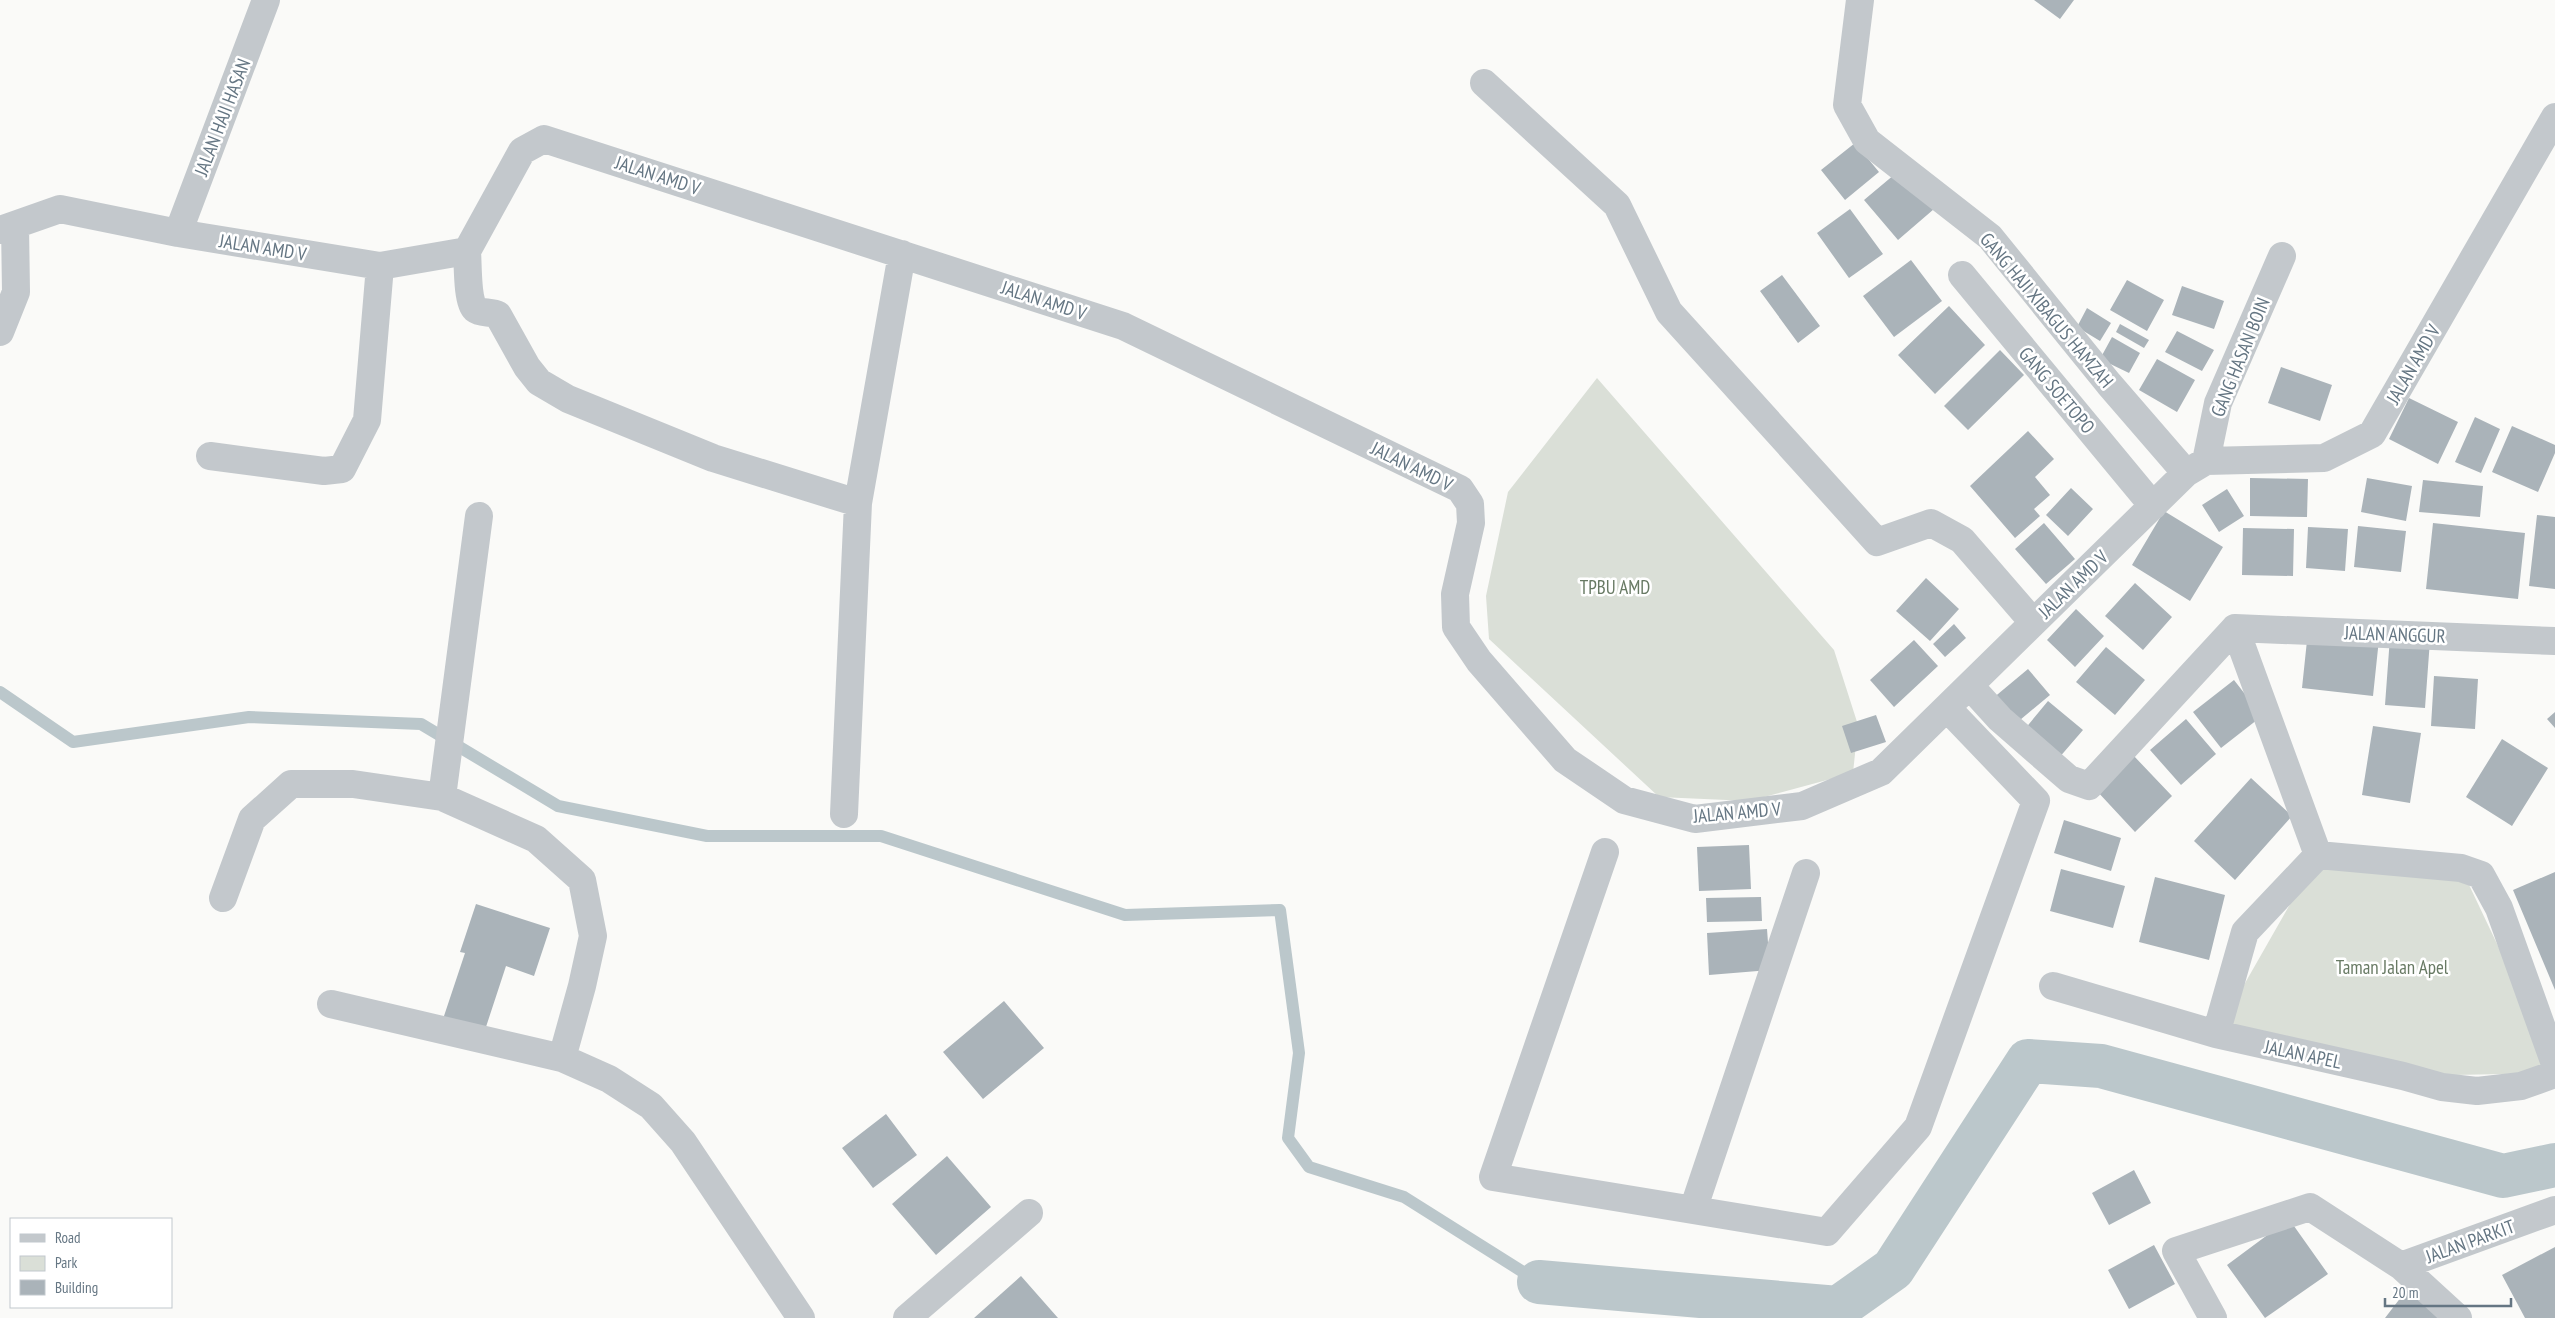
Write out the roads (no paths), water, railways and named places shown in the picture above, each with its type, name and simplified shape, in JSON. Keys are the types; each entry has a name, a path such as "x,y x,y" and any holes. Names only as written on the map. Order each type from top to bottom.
{"street":[{"name":"JALAN HAJI HASAN","path":"178,233 266,0"},
{"name":"GANG HAJI XIBAGUS HAMZAH","path":"1860,0 1847,106 1867,141 1990,237 2109,384 2196,467"},
{"path":"1484,83 1617,205 1669,312 1877,542 1931,523 1962,540 2034,622"},
{"name":"JALAN AMD V","path":"7,228 60,209 178,233 380,266 466,251 522,151 544,139 1123,326 1460,489 1470,504 1471,523 1455,594 1456,627 1479,661 1565,760 1624,800 1695,820 1802,806 1881,772 2153,506 2196,467 2324,458 2372,434 2554,120"},
{"path":"0,332 16,292 7,228"},
{"path":"466,251 471,300 474,308 480,312 492,312 498,315 527,367 539,382 568,399 713,458 858,503"},
{"path":"844,814 858,503 902,254"},
{"name":"GANG HASAN BOIN","path":"2196,467 2218,403 2282,256"},
{"path":"210,456 324,471 342,469 367,420 380,266"},
{"name":"GANG SOETOPO","path":"1962,275 2153,506"},
{"path":"442,797 445,761 479,516"},
{"path":"1970,686 2000,719 2069,779 2089,786 2235,628 2318,854"},
{"name":"JALAN ANGGUR","path":"2235,628 2555,641"},
{"path":"1605,852 1492,1177 1827,1232 1918,1126 2036,801 1947,708"},
{"path":"223,898 252,819 291,784 353,784 442,797 536,839 582,880 593,936 582,986 562,1058"},
{"path":"2216,1034 2245,932 2318,854"},
{"path":"2318,854 2461,868 2481,874 2499,908 2555,1064"},
{"path":"1693,1210 1806,873"},
{"name":"JALAN APEL","path":"2053,986 2216,1034 2403,1076 2442,1087 2477,1091 2520,1086 2555,1074"},
{"path":"331,1004 562,1058 609,1079 652,1106 683,1142 801,1318"},
{"path":"2213,1318 2176,1251 2310,1206 2401,1266"},
{"name":"JALAN PARKIT","path":"2458,1318 2401,1266 2555,1210"},
{"path":"907,1318 1029,1212"}],"waterway":[{"path":"0,692 73,742 249,717 421,724 558,806 707,836 881,836 1125,915 1280,910 1299,1053 1288,1138 1309,1167 1404,1197 1539,1282"},
{"path":"1539,1282 1838,1308 1893,1269 2028,1061 2101,1066 2503,1176 2555,1165"}],"park label":[{"name":"TPBU AMD","path":"1615,587"},
{"name":"Taman Jalan Apel","path":"2392,967"}]}
